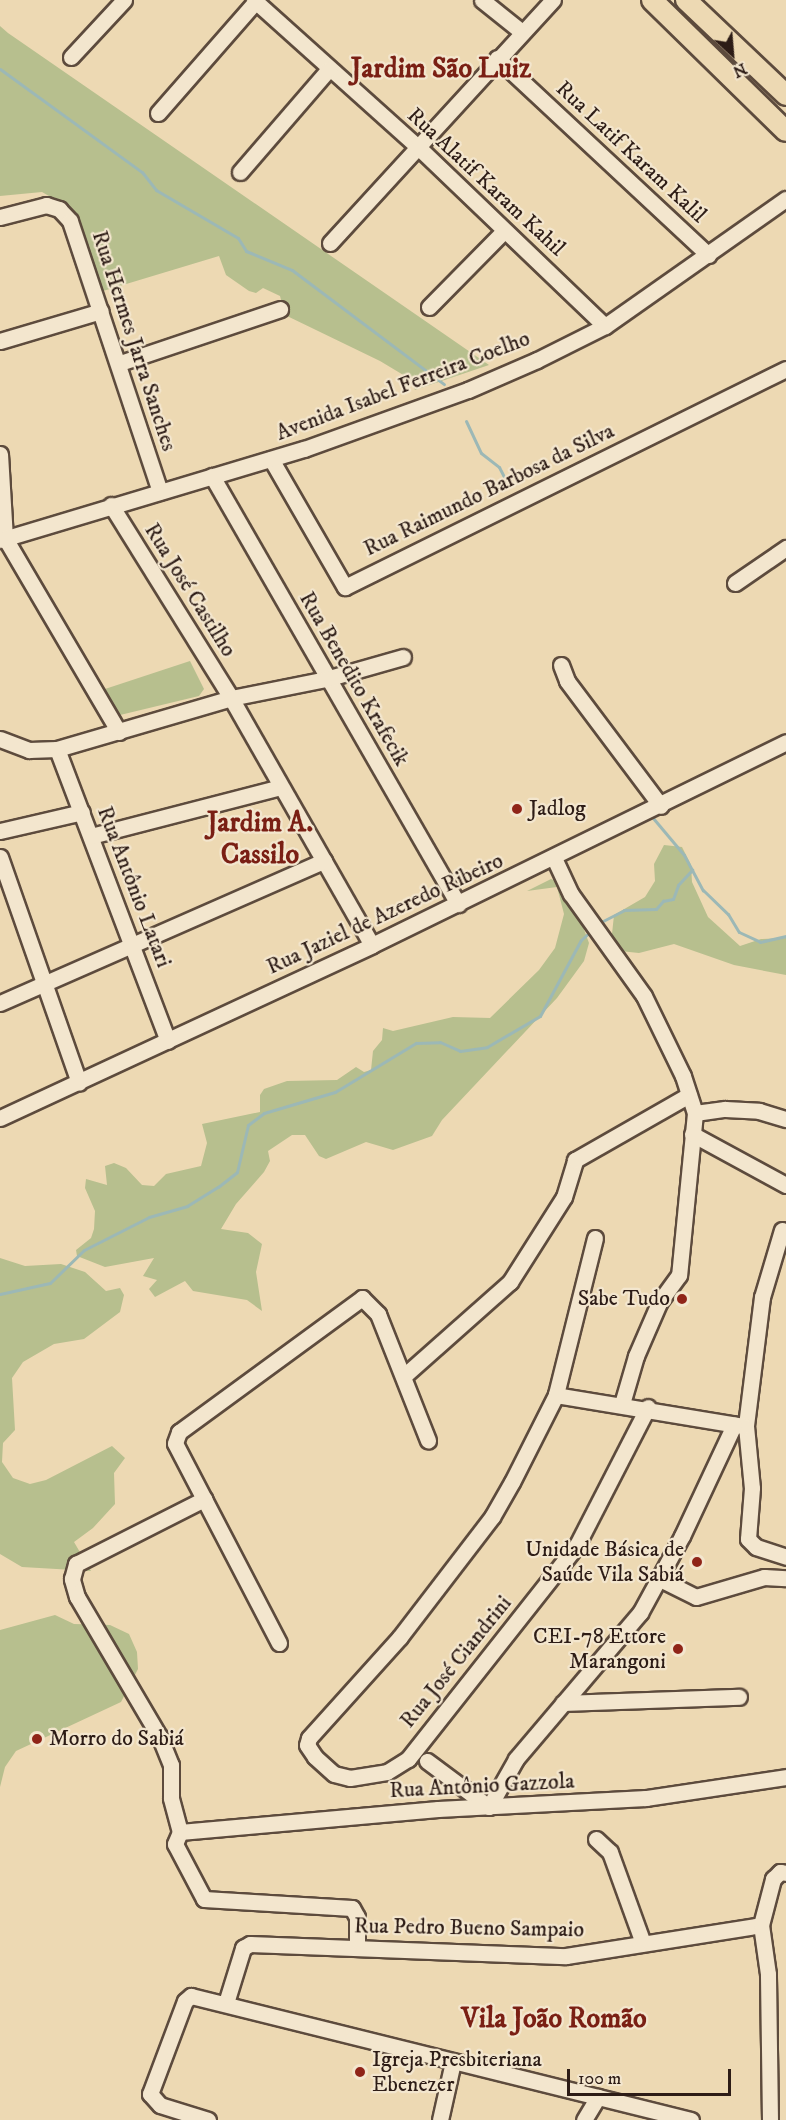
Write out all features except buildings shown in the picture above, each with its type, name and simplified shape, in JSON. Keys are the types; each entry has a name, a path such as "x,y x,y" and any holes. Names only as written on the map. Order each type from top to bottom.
{"main road":[{"path":"652,0 786,131"},
{"path":"686,0 786,95"}],"street":[{"path":"71,57 124,0"},
{"path":"482,0 522,33"},
{"path":"330,243 497,58 553,0"},
{"path":"158,113 255,1"},
{"name":"Rua Alatif Karam Kahil","path":"255,1 417,146 605,326"},
{"name":"Rua Latif Karam Kalil","path":"497,58 708,255"},
{"path":"240,172 329,69"},
{"name":"Avenida Isabel Ferreira Coelho","path":"3,539 159,490 271,459 468,390 605,326 786,199"},
{"name":"Rua Hermes Jarra Sanches","path":"0,217 46,205 59,209 70,221 120,363 159,490"},
{"path":"429,307 504,231"},
{"path":"120,363 280,309"},
{"path":"0,341 101,311"},
{"name":"Rua Raimundo Barbosa da Silva","path":"271,459 345,587 504,506 786,369"},
{"path":"0,453 3,539 119,732"},
{"name":"Rua Benedito Krafecik","path":"212,476 326,679 458,904"},
{"name":"Rua José Castilho","path":"111,505 231,698 372,945"},
{"path":"735,583 786,548"},
{"path":"0,739 29,750 57,749 231,698 326,679 403,657"},
{"path":"561,665 567,681 661,806"},
{"name":"Rua Jaziel de Azeredo Ribeiro","path":"0,1118 458,904 661,806 786,742"},
{"name":"Rua Antônio Latari","path":"57,749 168,1041"},
{"path":"91,836 280,787"},
{"path":"0,831 82,812"},
{"path":"0,857 6,895 44,983 79,1083"},
{"path":"554,858 588,921 602,936 644,996 695,1113 679,1275 659,1303 636,1356 622,1404"},
{"path":"0,1003 324,861"},
{"path":"404,1376 510,1282 564,1197 575,1160 689,1095"},
{"path":"695,1113 748,1110 786,1119"},
{"path":"692,1134 786,1185"},
{"path":"418,1746 428,1761 489,1807 516,1759 640,1613 740,1426 762,1297 785,1227"},
{"path":"428,1761 408,1759 376,1775 340,1778 315,1758 307,1745 309,1738 400,1637 492,1517 556,1395 595,1238"},
{"path":"279,1643 175,1443 178,1432 362,1298 378,1314 428,1440"},
{"path":"556,1395 648,1407 740,1426"},
{"name":"Rua José Ciandrini","path":"408,1759 577,1545 648,1407"},
{"path":"740,1426 752,1488 748,1539 756,1547 786,1557"},
{"path":"204,1500 76,1564 72,1579 78,1597 159,1736 171,1765 171,1798 180,1832 175,1844 204,1899 352,1908 357,1917 357,1948"},
{"path":"660,1579 696,1597 764,1577 786,1578"},
{"path":"563,1703 739,1698"},
{"name":"Rua Antônio Gazzola","path":"180,1832 338,1816 646,1798 786,1777"},
{"path":"596,1839 610,1851 643,1943"},
{"path":"770,2120 768,1974 761,1925 773,1878 780,1872 786,1873"},
{"name":"Rua Pedro Bueno Sampaio","path":"226,2003 246,1946 567,1956 761,1925"},
{"path":"208,2120 160,2105 150,2094 185,2001 190,1996 199,1996 453,2062 691,2120"},
{"path":"440,2120 453,2062"},
{"path":"584,2120 598,2097"}],"green space":[{"path":"0,26 489,365 415,390 410,379 380,361 285,315 280,296 263,288 256,293 249,291 226,275 219,256 103,291 78,218 70,208 42,192 0,196"},
{"path":"190,661 204,689 199,696 120,715 105,689"},
{"path":"664,845 682,847 691,865 692,882 708,917 740,946 761,939 786,938 786,975 734,965 674,944 639,953 620,951 612,934 614,915 645,897 655,881 654,864"},
{"path":"551,879 558,882 579,916 589,943 584,961 557,998 442,1120 432,1136 393,1150 366,1142 326,1159 319,1156 305,1135 292,1135 268,1151 270,1161 264,1172 236,1204 221,1229 248,1233 262,1244 256,1272 262,1311 247,1300 193,1291 185,1281 155,1297 149,1289 157,1280 143,1276 154,1258 105,1267 77,1256 76,1250 91,1238 94,1229 95,1211 85,1188 86,1179 107,1185 105,1166 114,1163 126,1168 142,1185 154,1186 166,1174 201,1166 207,1143 202,1124 260,1112 260,1095 264,1089 287,1081 337,1080 356,1067 364,1072 371,1070 373,1051 382,1040 383,1028 393,1031 453,1017 490,1018 539,970 555,948 564,914 557,887 527,891"},
{"path":"0,1258 25,1266 61,1264 85,1272 106,1291 120,1288 124,1295 120,1312 84,1339 54,1344 23,1362 12,1378 15,1430 3,1443 2,1462 13,1478 30,1484 46,1480 112,1446 125,1458 114,1473 115,1504 93,1528 74,1542 91,1571 22,1567 0,1554"},
{"path":"55,1615 74,1624 110,1625 129,1634 137,1652 138,1669 121,1702 16,1751 5,1767 0,1787 0,1630"}],"waterway":[{"path":"0,69 142,172 156,190 238,238 246,251 292,270 444,384"},
{"path":"466,421 481,453 499,467 506,481"},
{"path":"653,818 684,855 703,890 728,914 739,932 760,942 786,936"},
{"path":"599,923 624,910 656,909 663,901 673,899 678,885 692,870"},
{"path":"0,1294 50,1283 84,1250 149,1217 187,1206 218,1187 237,1172 248,1125 264,1113 335,1092 416,1043 440,1042 460,1051 487,1047 540,1016 581,940 592,930"}],"place":[{"name":"Jadlog","path":"517,809"},
{"name":"Sabe Tudo","path":"682,1299"},
{"name":"Unidade Básica de Saúde Vila Sabiá","path":"697,1562"},
{"name":"CEI-78 Ettore Marangoni","path":"678,1649"},
{"name":"Morro do Sabiá","path":"37,1739"},
{"name":"Igreja Presbiteriana Ebenezer","path":"360,2072"}],"district":[{"name":"Jardim São Luiz","path":"441,69"},
{"name":"Jardim A. Cassilo","path":"260,839"},
{"name":"Vila João Romão","path":"554,2019"}]}
